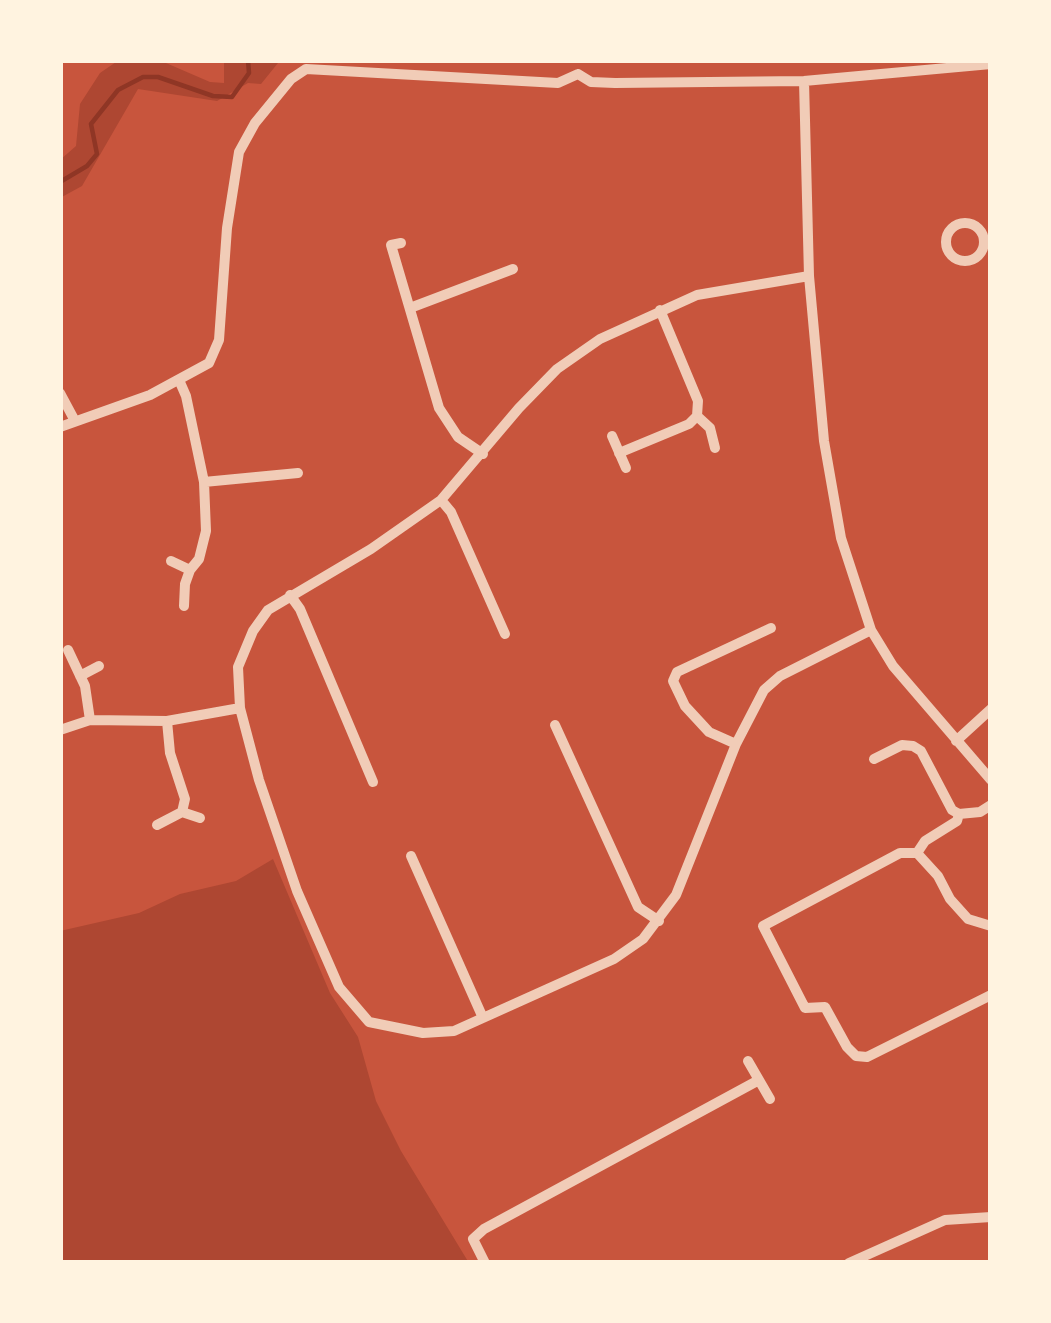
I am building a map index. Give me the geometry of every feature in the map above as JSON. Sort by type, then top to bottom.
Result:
[{"type":"street","points":[[569,60],[591,82],[615,83],[804,81],[991,64]]},
{"type":"street","points":[[60,427],[150,395],[209,363],[215,352],[239,152],[255,123],[291,79],[306,69],[558,83],[578,74]]},
{"type":"street","points":[[804,81],[809,276],[830,490],[855,590],[893,666],[991,780]]},
{"type":"street","points":[[400,243],[391,245],[439,408],[458,437],[483,454]]},
{"type":"street","points":[[410,308],[513,269]]},
{"type":"street","points":[[809,276],[697,295],[600,339],[557,370],[518,408],[441,500],[371,549],[268,610],[238,667],[240,708],[297,891],[339,987],[369,1022],[422,1033],[454,1031],[614,959],[643,939],[676,895],[736,744],[764,690],[780,676],[871,630]]},
{"type":"street","points":[[619,453],[689,424],[697,416],[698,400],[659,310]]},
{"type":"street","points":[[178,380],[204,482],[205,545],[190,570],[184,606]]},
{"type":"street","points":[[60,393],[75,421]]},
{"type":"street","points":[[697,416],[714,435],[715,448]]},
{"type":"street","points":[[612,436],[626,468]]},
{"type":"street","points":[[204,482],[298,473]]},
{"type":"street","points":[[441,500],[452,512],[506,634]]},
{"type":"street","points":[[171,561],[190,570]]},
{"type":"street","points":[[290,595],[373,782]]},
{"type":"street","points":[[736,744],[709,732],[685,706],[673,681],[677,672],[771,628]]},
{"type":"street","points":[[68,650],[80,676],[90,720]]},
{"type":"street","points":[[80,676],[99,667]]},
{"type":"street","points":[[60,730],[90,720],[167,722],[240,708]]},
{"type":"street","points":[[956,741],[991,710]]},
{"type":"street","points":[[167,722],[170,754],[185,799],[182,812]]},
{"type":"street","points":[[555,725],[638,907],[659,921]]},
{"type":"street","points":[[874,759],[902,745],[914,746],[952,810],[980,812],[991,805]]},
{"type":"street","points":[[157,825],[182,812],[200,818]]},
{"type":"street","points":[[917,853],[925,841],[945,832],[959,814]]},
{"type":"street","points":[[991,926],[968,919],[927,860],[917,853],[900,853],[763,926],[806,1007],[825,1006],[856,1056],[867,1057],[991,995]]},
{"type":"street","points":[[411,856],[483,1018]]},
{"type":"street","points":[[748,1060],[770,1099]]},
{"type":"street","points":[[485,1263],[473,1239],[484,1228],[759,1079]]},
{"type":"street","points":[[849,1263],[945,1220],[991,1217]]},
{"type":"shaded area","points":[[119,60],[159,60],[210,82],[224,83],[224,60],[278,63],[261,84],[248,83],[217,101],[138,89],[82,186],[60,198],[60,160],[76,146],[80,104],[100,73]]},
{"type":"shaded area","points":[[273,859],[330,993],[358,1037],[376,1101],[469,1263],[60,1263],[60,931],[139,913],[180,894],[236,881]]},
{"type":"waterway","points":[[60,182],[97,154],[91,124],[118,90],[143,77],[158,77],[213,96],[232,97],[249,73],[248,60]]}]
